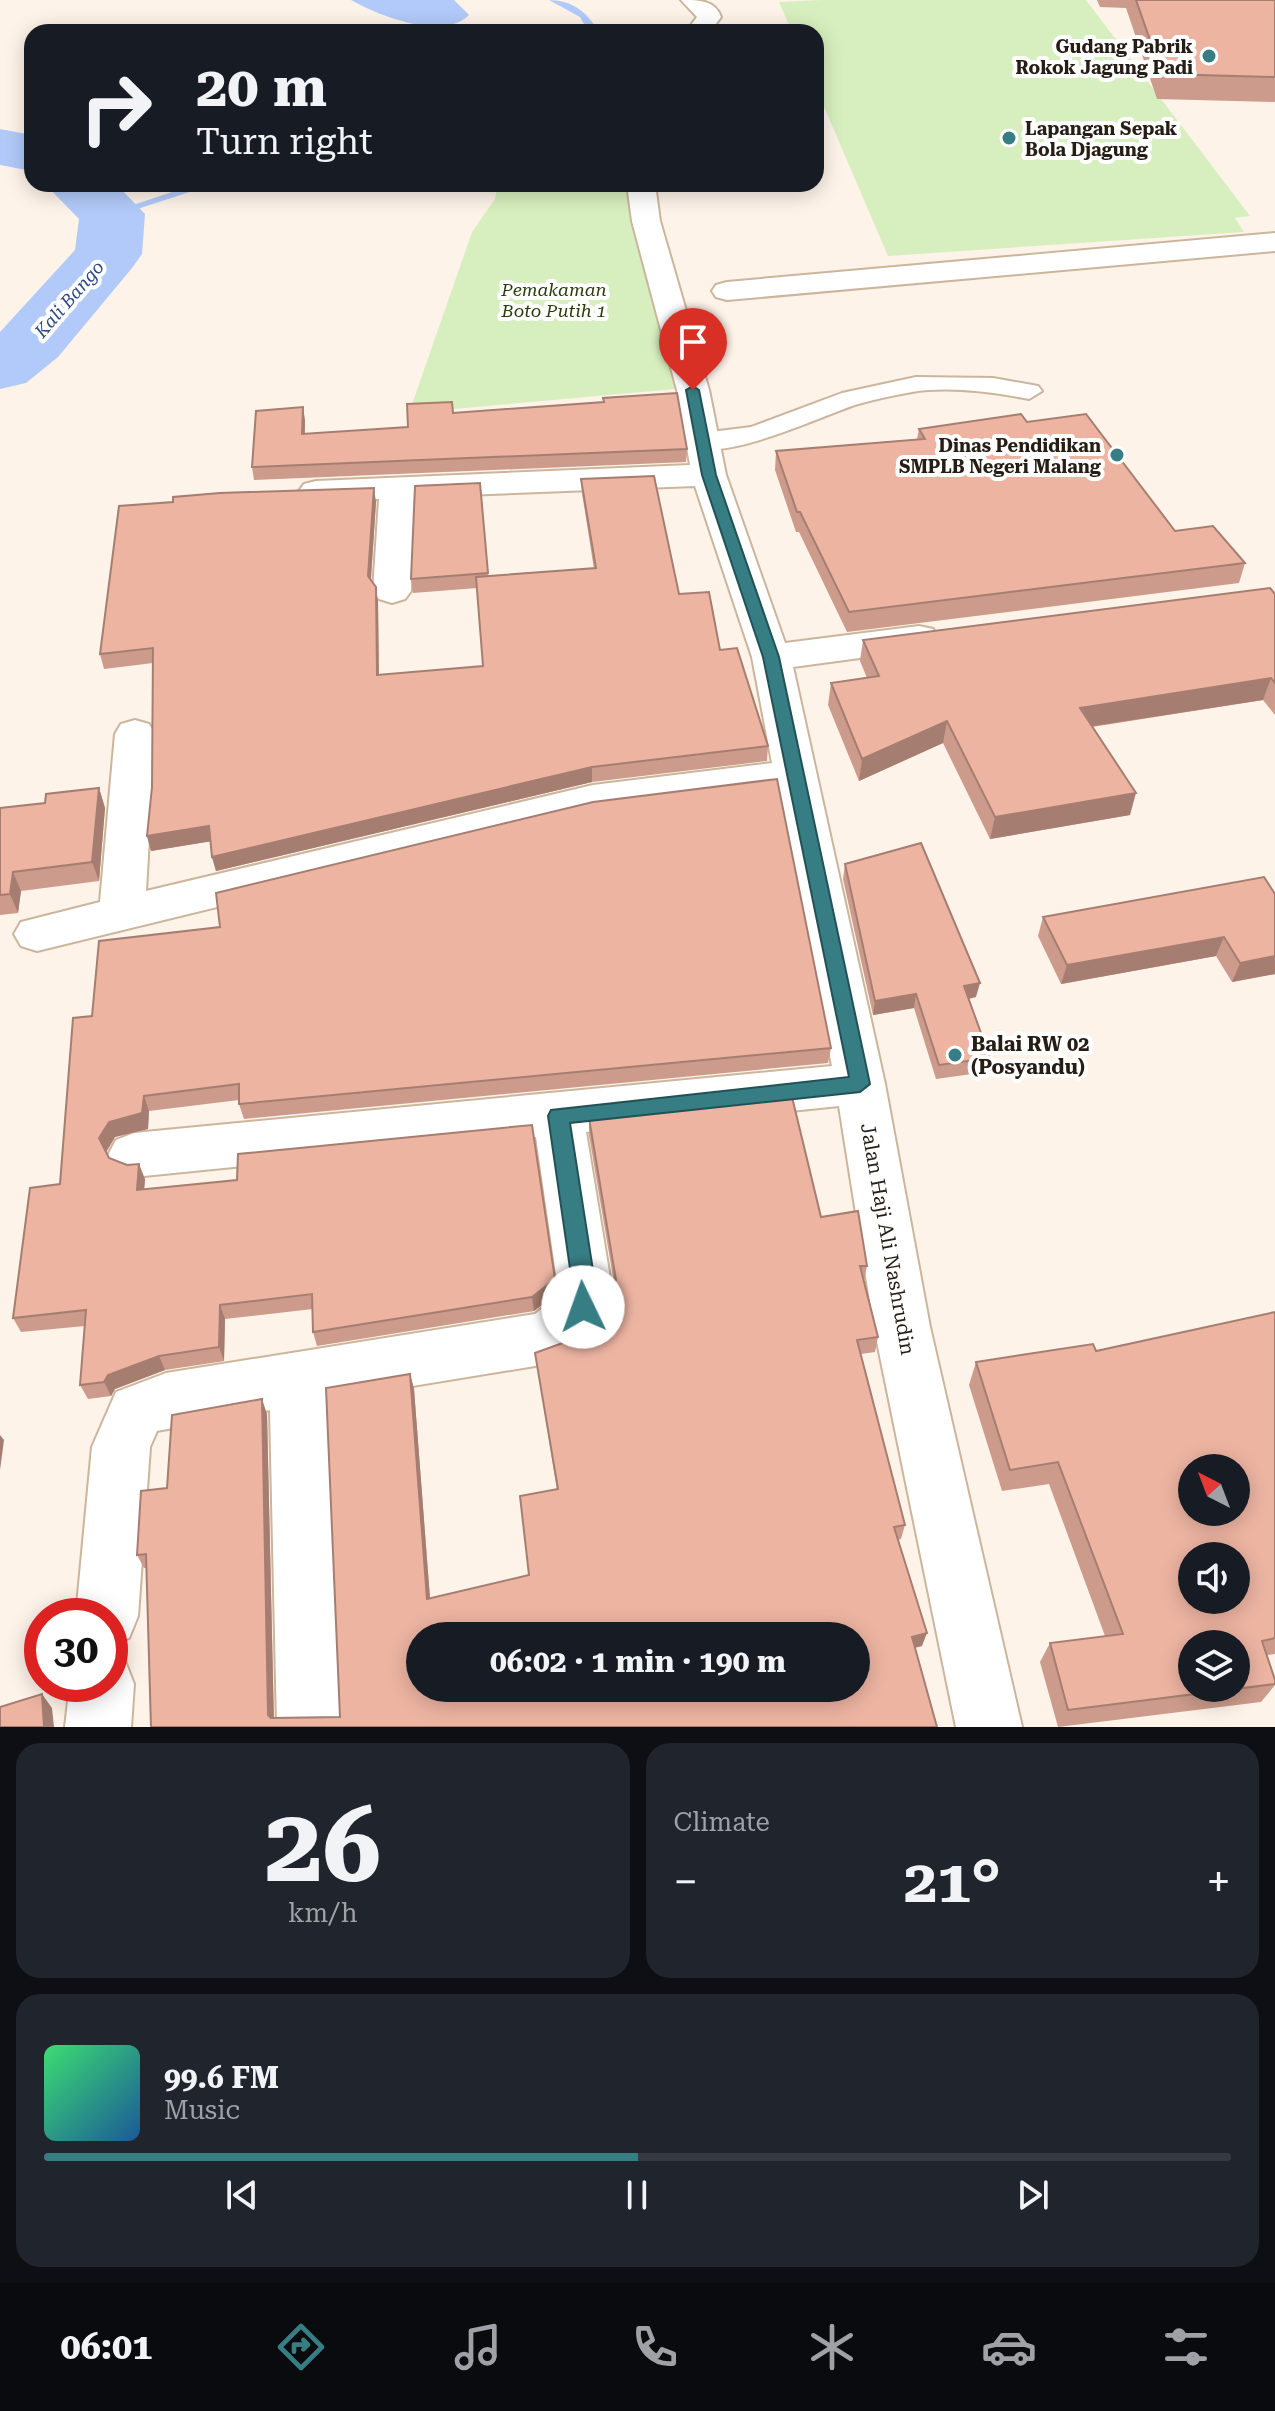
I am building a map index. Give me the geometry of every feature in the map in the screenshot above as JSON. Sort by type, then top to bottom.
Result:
[{"type":"street","points":[[692,0],[707,9],[709,17],[704,24]]},
{"type":"street","name":"Jalan Haji Ali Nashrudin","points":[[642,192],[646,221],[706,458],[771,657],[860,1084],[902,1327],[989,1727]]},
{"type":"street","points":[[727,291],[1275,242]]},
{"type":"street","points":[[287,492],[397,488],[706,458]]},
{"type":"street","points":[[392,591],[397,488]]},
{"type":"street","points":[[771,657],[960,633]]},
{"type":"street","points":[[122,913],[135,734]]},
{"type":"street","points":[[37,934],[593,800],[795,775]]},
{"type":"street","points":[[134,1155],[558,1116],[860,1084]]},
{"type":"street","points":[[108,1598],[121,1447],[136,1411],[166,1400],[535,1340],[554,1335],[573,1319],[583,1307],[586,1296],[558,1116]]},
{"type":"street","points":[[298,1378],[310,1727]]},
{"type":"street","points":[[98,1727],[100,1702]]},
{"type":"lane","points":[[706,458],[756,434],[851,398],[916,384],[993,385],[1029,391]]},
{"type":"green space","name":"Lapangan Sepak Bola Djagung","points":[[1086,0],[1250,216],[1235,218],[1244,232],[888,256],[824,107],[824,24],[789,24],[779,2]]},
{"type":"green space","name":"Pemakaman Boto Putih 1","points":[[496,192],[633,192],[676,389],[409,413],[472,232],[495,199]]},
{"type":"water","points":[[351,0],[454,0],[469,15],[451,24],[417,24],[378,13]]},
{"type":"building","name":"Gudang Pabrik Rokok Jagung Padi","points":[[1136,0],[1275,0],[1275,77],[1162,74]]},
{"type":"building","points":[[677,393],[687,449],[252,467],[256,411],[303,407],[302,434],[408,427],[407,404],[452,402],[453,413],[604,402],[603,398]]},
{"type":"building","points":[[1021,414],[1027,422],[1086,414],[1175,531],[1213,526],[1245,563],[849,612],[800,512],[797,512],[776,451],[925,439],[919,429]]},
{"type":"building","points":[[654,476],[679,594],[709,592],[720,650],[737,648],[768,746],[592,767],[212,857],[209,826],[147,836],[152,787],[153,648],[100,654],[119,506],[173,502],[173,497],[220,493],[374,488],[368,576],[376,587],[377,675],[483,666],[476,577],[596,568],[581,479]]},
{"type":"building","points":[[480,483],[488,573],[411,579],[415,486]]},
{"type":"building","points":[[1270,588],[1275,594],[1275,683],[1271,678],[1080,708],[1136,793],[995,817],[947,721],[862,759],[831,683],[879,676],[863,640]]},
{"type":"building","points":[[777,779],[831,1048],[239,1104],[239,1084],[144,1096],[142,1113],[109,1122],[99,1138],[109,1158],[127,1165],[139,1164],[137,1190],[237,1180],[238,1154],[532,1125],[555,1279],[532,1297],[313,1332],[312,1294],[220,1305],[219,1347],[159,1356],[108,1375],[104,1382],[80,1385],[86,1310],[13,1318],[30,1188],[60,1184],[73,1018],[92,1016],[99,941],[220,927],[216,893],[593,802]]},
{"type":"building","points":[[99,788],[92,862],[13,872],[10,894],[0,895],[0,808],[45,803],[46,794]]},
{"type":"building","points":[[921,843],[980,983],[964,986],[990,1058],[939,1065],[916,994],[875,1001],[845,864]]},
{"type":"building","points":[[1264,877],[1275,894],[1275,956],[1240,963],[1224,937],[1067,965],[1043,917]]},
{"type":"building","points":[[792,1097],[821,1217],[858,1211],[867,1266],[860,1266],[878,1337],[857,1340],[905,1525],[894,1527],[927,1633],[912,1637],[937,1727],[151,1727],[146,1554],[137,1555],[141,1491],[167,1488],[172,1415],[262,1399],[268,1715],[271,1718],[340,1717],[326,1388],[410,1374],[427,1599],[529,1575],[520,1496],[558,1489],[535,1353],[571,1340],[594,1324],[616,1280],[589,1118]]},
{"type":"building","points":[[1275,1312],[1275,1638],[1262,1641],[1275,1684],[1250,1687],[1250,1630],[1178,1630],[1178,1696],[1068,1710],[1050,1643],[1123,1634],[1058,1462],[1010,1470],[976,1362],[1093,1344],[1096,1351]]},
{"type":"building","points":[[24,1700],[24,1702],[42,1702],[44,1727],[0,1727],[0,1707]]},
{"type":"waterway","points":[[554,0],[584,15],[589,24]]},
{"type":"waterway","name":"Kali Bango","points":[[0,147],[24,152]]},
{"type":"waterway","name":"Kali Bango","points":[[0,367],[32,342],[108,254],[112,214],[86,192]]},
{"type":"waterway","points":[[112,214],[182,192]]},
{"type":"place","name":"Gudang Pabrik Rokok Jagung Padi","points":[[1209,56]]},
{"type":"place","name":"Lapangan Sepak Bola Djagung","points":[[1009,138]]},
{"type":"place","name":"Dinas Pendidikan SMPLB Negeri Malang","points":[[1117,455]]},
{"type":"place","name":"Balai RW 02 (Posyandu)","points":[[955,1055]]},
{"type":"route","points":[[583,1307],[586,1296],[558,1116],[860,1084],[771,657],[709,475],[693,390]]}]
